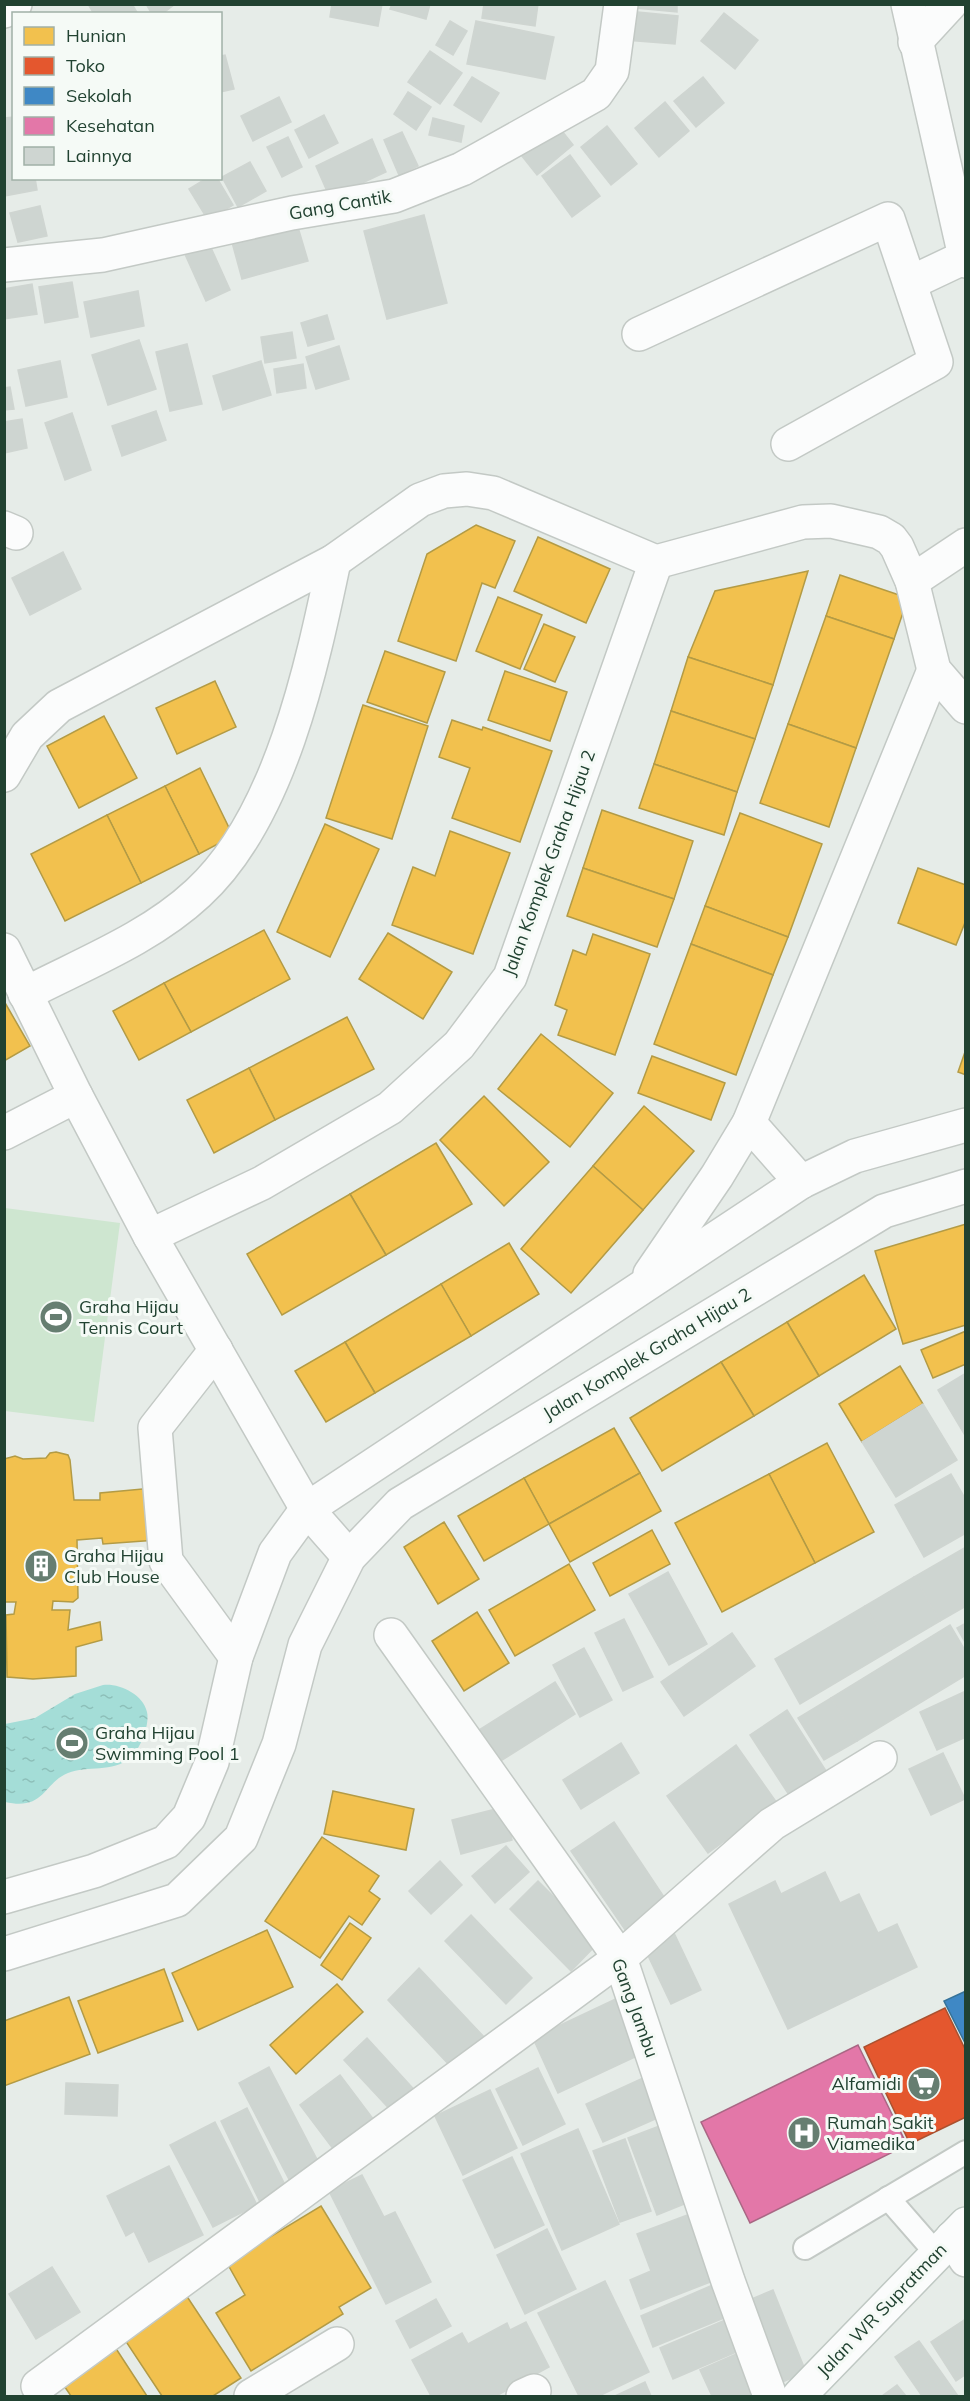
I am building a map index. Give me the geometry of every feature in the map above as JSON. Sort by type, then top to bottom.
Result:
[{"type":"street","points":[[4,11],[15,4]]},
{"type":"street","name":"Gang Cantik","points":[[4,265],[103,255],[292,213],[394,196],[462,169],[596,94],[612,71],[621,4]]},
{"type":"street","points":[[908,4],[943,151],[965,259],[910,283]]},
{"type":"street","points":[[919,55],[950,4]]},
{"type":"street","points":[[639,333],[888,219],[936,362],[788,444]]},
{"type":"street","points":[[4,775],[27,736],[59,706],[334,561],[420,500],[444,491],[466,489],[493,493],[656,562],[803,522],[831,521],[879,532],[891,539],[912,581],[934,670],[966,707]]},
{"type":"street","points":[[912,581],[966,545]]},
{"type":"street","points":[[25,994],[154,926],[197,894],[218,873],[244,834],[282,759],[315,652],[334,561]]},
{"type":"street","name":"Jalan Komplek Graha Hijau 2","points":[[150,1236],[262,1183],[390,1108],[459,1045],[510,977],[656,562]]},
{"type":"street","points":[[642,1286],[717,1176],[749,1123],[934,670]]},
{"type":"street","points":[[4,950],[76,1096],[150,1236],[307,1509],[349,1557]]},
{"type":"street","points":[[4,1133],[76,1096]]},
{"type":"street","points":[[749,1123],[801,1182]]},
{"type":"street","points":[[4,1897],[94,1871],[166,1842],[189,1817],[212,1762],[236,1657],[275,1553],[307,1509],[801,1182],[855,1156],[966,1125]]},
{"type":"street","name":"Jalan Komplek Graha Hijau 2","points":[[4,1954],[177,1900],[241,1838],[279,1744],[305,1645],[349,1557],[400,1504],[884,1211],[966,1186]]},
{"type":"street","points":[[216,1350],[155,1428],[166,1562],[236,1657]]},
{"type":"street","name":"Gang Jambu","points":[[391,1635],[620,1958],[728,2281],[770,2397]]},
{"type":"street","points":[[38,2386],[620,1958],[772,1824],[880,1758]]},
{"type":"street","name":"Jalan WR Supratman","points":[[799,2397],[955,2244]]},
{"type":"street","points":[[251,2397],[337,2344]]},
{"type":"lane","points":[[805,2248],[966,2152]]},
{"type":"lane","points":[[888,2198],[955,2244]]},
{"type":"green space","name":"Graha Hijau Tennis Court","points":[[5,1208],[120,1223],[94,1422],[5,1411]]},
{"type":"water","name":"Graha Hijau Swimming Pool 1","points":[[103,1685],[116,1686],[130,1691],[145,1706],[148,1717],[146,1730],[134,1754],[116,1766],[68,1773],[60,1777],[42,1795],[28,1803],[5,1802],[5,1724],[35,1718],[75,1694]]},
{"type":"building: Hunian","points":[[476,525],[515,541],[495,588],[482,583],[456,661],[398,641],[427,554]]},
{"type":"building: Hunian","points":[[538,537],[610,569],[586,623],[514,591]]},
{"type":"building: Hunian","points":[[808,571],[773,685],[688,657],[715,591]]},
{"type":"building: Hunian","points":[[840,575],[908,598],[894,639],[826,616]]},
{"type":"building: Hunian","points":[[498,597],[542,615],[520,669],[476,651]]},
{"type":"building: Hunian","points":[[826,616],[894,639],[856,748],[788,724]]},
{"type":"building: Hunian","points":[[544,624],[575,637],[555,682],[524,669]]},
{"type":"building: Hunian","points":[[385,651],[445,672],[427,723],[367,702]]},
{"type":"building: Hunian","points":[[688,657],[773,685],[755,739],[671,711]]},
{"type":"building: Hunian","points":[[505,671],[567,692],[550,741],[488,720]]},
{"type":"building: Hunian","points":[[215,681],[236,727],[177,754],[156,708]]},
{"type":"building: Hunian","points":[[363,705],[428,726],[392,839],[326,818]]},
{"type":"building: Hunian","points":[[671,711],[755,739],[737,792],[654,764]]},
{"type":"building: Hunian","points":[[104,716],[137,778],[79,808],[47,746]]},
{"type":"building: Hunian","points":[[452,720],[482,730],[483,727],[552,751],[520,842],[452,818],[470,768],[439,757]]},
{"type":"building: Hunian","points":[[788,724],[856,748],[829,827],[760,803]]},
{"type":"building: Hunian","points":[[654,764],[737,792],[724,835],[639,808]]},
{"type":"building: Hunian","points":[[200,768],[233,836],[199,854],[165,786]]},
{"type":"building: Hunian","points":[[165,786],[199,854],[141,883],[107,815]]},
{"type":"building: Hunian","points":[[602,810],[693,841],[674,899],[583,868]]},
{"type":"building: Hunian","points":[[740,813],[822,844],[788,937],[705,906]]},
{"type":"building: Hunian","points":[[107,815],[141,883],[65,921],[31,854]]},
{"type":"building: Hunian","points":[[325,824],[379,849],[330,957],[277,932]]},
{"type":"building: Hunian","points":[[450,831],[510,853],[473,954],[392,925],[413,867],[435,876]]},
{"type":"building: Hunian","points":[[583,868],[674,899],[657,947],[567,916]]},
{"type":"building: Hunian","points":[[918,868],[966,885],[966,920],[956,945],[898,923]]},
{"type":"building: Hunian","points":[[705,906],[788,937],[773,975],[691,944]]},
{"type":"building: Hunian","points":[[264,930],[290,979],[191,1032],[164,983]]},
{"type":"building: Hunian","points":[[388,933],[452,972],[423,1019],[359,979]]},
{"type":"building: Hunian","points":[[593,934],[650,954],[615,1055],[558,1035],[567,1010],[555,1005],[573,950],[586,955]]},
{"type":"building: Hunian","points":[[691,944],[773,975],[736,1075],[654,1044]]},
{"type":"building: Hunian","points":[[164,983],[191,1032],[139,1060],[113,1011]]},
{"type":"building: Hunian","points":[[4,1001],[30,1046],[4,1061]]},
{"type":"building: Hunian","points":[[347,1017],[374,1069],[275,1120],[249,1068]]},
{"type":"building: Hunian","points":[[541,1034],[613,1093],[570,1147],[498,1089]]},
{"type":"building: Hunian","points":[[966,1049],[966,1075],[958,1072]]},
{"type":"building: Hunian","points":[[652,1056],[725,1083],[711,1120],[638,1093]]},
{"type":"building: Hunian","points":[[249,1068],[275,1120],[214,1153],[187,1100]]},
{"type":"building: Hunian","points":[[484,1096],[549,1162],[504,1206],[440,1140]]},
{"type":"building: Hunian","points":[[644,1106],[694,1151],[643,1210],[593,1166]]},
{"type":"building: Hunian","points":[[436,1143],[472,1204],[386,1255],[350,1194]]},
{"type":"building: Hunian","points":[[593,1166],[643,1210],[571,1293],[521,1249]]},
{"type":"building: Hunian","points":[[350,1194],[386,1255],[282,1315],[247,1254]]},
{"type":"building: Hunian","points":[[966,1224],[966,1325],[903,1344],[875,1251]]},
{"type":"building: Hunian","points":[[509,1243],[539,1294],[471,1336],[441,1284]]},
{"type":"building: Hunian","points":[[864,1275],[896,1329],[819,1376],[787,1322]]},
{"type":"building: Hunian","points":[[441,1284],[471,1336],[375,1393],[345,1342]]},
{"type":"building: Hunian","points":[[787,1322],[819,1376],[754,1416],[721,1362]]},
{"type":"building: Hunian","points":[[966,1331],[966,1364],[933,1378],[921,1350]]},
{"type":"building: Hunian","points":[[345,1342],[375,1393],[326,1422],[295,1371]]},
{"type":"building: Hunian","points":[[721,1362],[754,1416],[662,1471],[630,1418]]},
{"type":"building: Hunian","points":[[900,1366],[923,1404],[862,1442],[839,1404]]},
{"type":"building: Hunian","points":[[614,1428],[640,1473],[549,1524],[524,1478]]},
{"type":"building: Hunian","points":[[827,1443],[874,1532],[815,1563],[769,1474]]},
{"type":"building: Hunian","name":"Graha Hijau Club House","points":[[50,1453],[68,1455],[70,1460],[74,1500],[100,1500],[100,1493],[153,1488],[157,1540],[103,1544],[102,1538],[77,1540],[78,1598],[73,1602],[53,1601],[52,1610],[70,1610],[68,1630],[100,1622],[102,1640],[76,1647],[76,1676],[33,1679],[7,1677],[6,1615],[14,1614],[16,1602],[4,1602],[4,1459],[15,1456],[23,1459],[46,1458]]},
{"type":"building: Hunian","points":[[640,1473],[661,1511],[570,1562],[549,1524]]},
{"type":"building: Hunian","points":[[769,1474],[815,1563],[722,1612],[675,1523]]},
{"type":"building: Hunian","points":[[524,1478],[549,1524],[484,1561],[458,1516]]},
{"type":"building: Hunian","points":[[444,1522],[479,1579],[438,1604],[404,1547]]},
{"type":"building: Hunian","points":[[652,1530],[670,1564],[610,1596],[593,1563]]},
{"type":"building: Hunian","points":[[569,1564],[595,1610],[515,1656],[489,1610]]},
{"type":"building: Hunian","points":[[477,1612],[509,1663],[464,1691],[432,1641]]},
{"type":"building: Hunian","points":[[333,1791],[414,1809],[406,1850],[324,1834]]},
{"type":"building: Hunian","points":[[322,1837],[379,1876],[369,1891],[380,1899],[362,1925],[349,1916],[320,1958],[265,1921]]},
{"type":"building: Hunian","points":[[350,1923],[371,1938],[342,1980],[321,1965]]},
{"type":"building: Hunian","points":[[267,1930],[293,1987],[198,2030],[172,1973]]},
{"type":"building: Hunian","points":[[164,1969],[183,2021],[98,2053],[78,2001]]},
{"type":"building: Hunian","points":[[337,1984],[363,2012],[296,2074],[270,2045]]},
{"type":"building: Hunian","points":[[69,1997],[90,2054],[4,2086],[4,2021]]},
{"type":"building: Hunian","points":[[321,2206],[371,2288],[339,2307],[343,2314],[251,2371],[216,2313],[245,2295],[227,2263]]},
{"type":"building: Hunian","points":[[186,2295],[241,2378],[213,2396],[162,2396],[123,2337]]},
{"type":"building: Hunian","points":[[113,2344],[147,2396],[71,2396],[60,2380]]},
{"type":"building: Toko","name":"Alfamidi","points":[[945,2008],[966,2051],[966,2117],[910,2144],[864,2047]]},
{"type":"building: Sekolah","points":[[966,1991],[966,2045],[944,2001]]},
{"type":"building: Kesehatan","name":"Rumah Sakit Viamedika","points":[[858,2045],[907,2145],[750,2223],[701,2122]]},
{"type":"building: Lainnya","points":[[88,4],[132,4],[137,12],[93,12]]},
{"type":"building: Lainnya","points":[[146,4],[175,4],[165,12],[151,12]]},
{"type":"building: Lainnya","points":[[332,4],[382,4],[378,26],[330,17]]},
{"type":"building: Lainnya","points":[[392,4],[430,4],[426,19],[390,9]]},
{"type":"building: Lainnya","points":[[484,4],[538,4],[535,26],[482,18]]},
{"type":"building: Lainnya","points":[[625,4],[677,4],[677,12],[625,7]]},
{"type":"building: Lainnya","points":[[627,11],[678,16],[675,44],[625,40]]},
{"type":"building: Lainnya","points":[[724,13],[758,40],[735,69],[701,41]]},
{"type":"building: Lainnya","points":[[450,21],[467,31],[453,55],[436,45]]},
{"type":"building: Lainnya","points":[[476,21],[554,37],[545,79],[467,64]]},
{"type":"building: Lainnya","points":[[430,51],[462,73],[440,104],[408,82]]},
{"type":"building: Lainnya","points":[[225,55],[234,89],[222,92],[222,56]]},
{"type":"building: Lainnya","points":[[472,77],[499,93],[481,122],[454,105]]},
{"type":"building: Lainnya","points":[[703,77],[724,103],[696,127],[674,101]]},
{"type":"building: Lainnya","points":[[408,92],[431,107],[416,130],[394,114]]},
{"type":"building: Lainnya","points":[[279,97],[291,122],[253,141],[241,116]]},
{"type":"building: Lainnya","points":[[665,102],[689,131],[659,157],[635,128]]},
{"type":"building: Lainnya","points":[[324,115],[338,143],[309,158],[295,130]]},
{"type":"building: Lainnya","points":[[12,117],[12,180],[35,180],[37,190],[4,196],[4,118]]},
{"type":"building: Lainnya","points":[[433,118],[464,126],[461,142],[429,135]]},
{"type":"building: Lainnya","points":[[558,126],[573,145],[537,175],[522,156]]},
{"type":"building: Lainnya","points":[[607,126],[637,164],[611,185],[581,147]]},
{"type":"building: Lainnya","points":[[402,132],[418,166],[399,175],[384,140]]},
{"type":"building: Lainnya","points":[[288,137],[302,167],[282,177],[267,147]]},
{"type":"building: Lainnya","points":[[372,139],[386,172],[330,198],[316,166]]},
{"type":"building: Lainnya","points":[[570,155],[600,196],[572,217],[542,176]]},
{"type":"building: Lainnya","points":[[250,162],[266,191],[238,207],[222,177]]},
{"type":"building: Lainnya","points":[[204,180],[218,180],[233,205],[208,220],[189,189]]},
{"type":"building: Lainnya","points":[[40,206],[47,236],[18,242],[10,213]]},
{"type":"building: Lainnya","points":[[424,215],[447,303],[387,319],[364,231]]},
{"type":"building: Lainnya","points":[[295,217],[308,261],[242,279],[230,235]]},
{"type":"building: Lainnya","points":[[208,241],[230,290],[206,301],[184,252]]},
{"type":"building: Lainnya","points":[[72,282],[78,317],[45,323],[39,287]]},
{"type":"building: Lainnya","points":[[32,284],[37,314],[4,319],[4,289]]},
{"type":"building: Lainnya","points":[[138,291],[144,326],[91,337],[84,302]]},
{"type":"building: Lainnya","points":[[327,315],[334,339],[308,346],[301,323]]},
{"type":"building: Lainnya","points":[[292,332],[296,358],[265,363],[261,337]]},
{"type":"building: Lainnya","points":[[139,340],[156,389],[108,405],[92,355]]},
{"type":"building: Lainnya","points":[[187,344],[202,404],[170,411],[156,352]]},
{"type":"building: Lainnya","points":[[339,346],[349,379],[316,389],[306,357]]},
{"type":"building: Lainnya","points":[[60,361],[67,397],[26,406],[18,370]]},
{"type":"building: Lainnya","points":[[261,361],[271,395],[223,410],[213,376]]},
{"type":"building: Lainnya","points":[[303,364],[306,388],[277,393],[274,369]]},
{"type":"building: Lainnya","points":[[10,387],[14,409],[4,410],[4,388]]},
{"type":"building: Lainnya","points":[[156,411],[166,440],[122,456],[112,426]]},
{"type":"building: Lainnya","points":[[72,413],[91,470],[65,480],[45,423]]},
{"type":"building: Lainnya","points":[[22,419],[27,448],[4,453],[4,422]]},
{"type":"building: Lainnya","points":[[63,552],[81,589],[30,615],[12,578]]},
{"type":"building: Lainnya","points":[[966,1373],[966,1437],[938,1390]]},
{"type":"building: Lainnya","points":[[923,1404],[957,1460],[896,1497],[862,1442]]},
{"type":"building: Lainnya","points":[[951,1474],[966,1500],[966,1533],[924,1557],[895,1505]]},
{"type":"building: Lainnya","points":[[966,1547],[966,1606],[940,1621],[914,1577]]},
{"type":"building: Lainnya","points":[[668,1572],[707,1644],[669,1665],[629,1594]]},
{"type":"building: Lainnya","points":[[914,1577],[940,1621],[891,1650],[865,1606]]},
{"type":"building: Lainnya","points":[[865,1606],[891,1650],[800,1704],[775,1659]]},
{"type":"building: Lainnya","points":[[624,1619],[653,1677],[623,1691],[595,1633]]},
{"type":"building: Lainnya","points":[[966,1623],[966,1644],[957,1628]]},
{"type":"building: Lainnya","points":[[950,1625],[966,1652],[966,1675],[857,1741],[831,1698]]},
{"type":"building: Lainnya","points":[[732,1633],[755,1666],[684,1716],[661,1682]]},
{"type":"building: Lainnya","points":[[584,1648],[612,1700],[580,1717],[553,1665]]},
{"type":"building: Lainnya","points":[[555,1682],[575,1714],[499,1762],[479,1730]]},
{"type":"building: Lainnya","points":[[966,1691],[966,1737],[937,1750],[920,1712]]},
{"type":"building: Lainnya","points":[[831,1698],[857,1741],[824,1760],[798,1718]]},
{"type":"building: Lainnya","points":[[787,1710],[828,1774],[791,1798],[750,1735]]},
{"type":"building: Lainnya","points":[[621,1743],[639,1773],[581,1809],[563,1780]]},
{"type":"building: Lainnya","points":[[736,1745],[777,1803],[708,1853],[667,1796]]},
{"type":"building: Lainnya","points":[[943,1753],[965,1799],[931,1815],[909,1769]]},
{"type":"building: Lainnya","points":[[504,1807],[512,1840],[461,1854],[452,1820]]},
{"type":"building: Lainnya","points":[[614,1822],[670,1906],[628,1934],[571,1851]]},
{"type":"building: Lainnya","points":[[506,1846],[529,1872],[495,1903],[472,1876]]},
{"type":"building: Lainnya","points":[[440,1861],[462,1885],[431,1914],[409,1891]]},
{"type":"building: Lainnya","points":[[825,1872],[840,1903],[859,1894],[878,1933],[897,1924],[917,1967],[788,2029],[729,1904],[775,1881],[781,1894]]},
{"type":"building: Lainnya","points":[[538,1881],[599,1942],[571,1971],[510,1909]]},
{"type":"building: Lainnya","points":[[471,1915],[532,1978],[506,2004],[445,1941]]},
{"type":"building: Lainnya","points":[[674,1933],[701,1990],[671,2004],[644,1947]]},
{"type":"building: Lainnya","points":[[419,1968],[485,2038],[453,2069],[388,2000]]},
{"type":"building: Lainnya","points":[[622,1996],[648,2051],[558,2093],[533,2038]]},
{"type":"building: Lainnya","points":[[367,2038],[419,2095],[396,2116],[344,2060]]},
{"type":"building: Lainnya","points":[[269,2067],[323,2171],[293,2187],[239,2083]]},
{"type":"building: Lainnya","points":[[538,2068],[565,2124],[523,2145],[496,2089]]},
{"type":"building: Lainnya","points":[[654,2073],[671,2112],[603,2142],[586,2104]]},
{"type":"building: Lainnya","points":[[340,2075],[377,2124],[337,2154],[300,2105]]},
{"type":"building: Lainnya","points":[[66,2083],[118,2085],[117,2116],[65,2114]]},
{"type":"building: Lainnya","points":[[490,2090],[517,2148],[463,2175],[435,2116]]},
{"type":"building: Lainnya","points":[[247,2108],[287,2189],[260,2202],[221,2121]]},
{"type":"building: Lainnya","points":[[215,2122],[257,2205],[213,2227],[170,2145]]},
{"type":"building: Lainnya","points":[[670,2122],[699,2198],[657,2215],[628,2138]]},
{"type":"building: Lainnya","points":[[578,2129],[619,2224],[562,2250],[521,2154]]},
{"type":"building: Lainnya","points":[[625,2139],[651,2211],[620,2222],[593,2151]]},
{"type":"building: Lainnya","points":[[512,2157],[544,2225],[495,2248],[463,2180]]},
{"type":"building: Lainnya","points":[[169,2166],[203,2235],[149,2262],[134,2231],[126,2236],[107,2196]]},
{"type":"building: Lainnya","points":[[362,2175],[384,2217],[395,2212],[431,2282],[386,2304],[329,2191]]},
{"type":"building: Lainnya","points":[[698,2211],[723,2277],[641,2309],[630,2280],[651,2271],[637,2234]]},
{"type":"building: Lainnya","points":[[547,2229],[576,2289],[525,2314],[497,2255]]},
{"type":"building: Lainnya","points":[[52,2267],[80,2312],[36,2339],[9,2294]]},
{"type":"building: Lainnya","points":[[605,2281],[649,2372],[599,2396],[579,2396],[538,2313]]},
{"type":"building: Lainnya","points":[[722,2281],[736,2313],[653,2347],[641,2316]]},
{"type":"building: Lainnya","points":[[773,2290],[806,2372],[780,2383],[747,2301]]},
{"type":"building: Lainnya","points":[[436,2299],[451,2326],[410,2348],[396,2321]]},
{"type":"building: Lainnya","points":[[737,2315],[750,2346],[673,2379],[660,2348]]},
{"type":"building: Lainnya","points":[[964,2320],[966,2374],[956,2381],[931,2342]]},
{"type":"building: Lainnya","points":[[526,2322],[549,2367],[496,2396],[431,2396],[412,2360],[462,2333],[468,2344],[507,2323],[510,2330]]},
{"type":"building: Lainnya","points":[[919,2341],[958,2396],[922,2396],[895,2357]]},
{"type":"building: Lainnya","points":[[743,2351],[758,2396],[712,2396],[700,2370]]},
{"type":"building: Lainnya","points":[[645,2382],[651,2396],[615,2396]]},
{"type":"building: Lainnya","points":[[897,2385],[906,2396],[882,2396]]},
{"type":"place","name":"Graha Hijau Tennis Court","points":[[56,1317]]},
{"type":"place","name":"Graha Hijau Club House","points":[[41,1566]]},
{"type":"place","name":"Graha Hijau Swimming Pool 1","points":[[72,1743]]},
{"type":"place","name":"Alfamidi","points":[[924,2084]]},
{"type":"place","name":"Rumah Sakit Viamedika","points":[[804,2133]]}]
